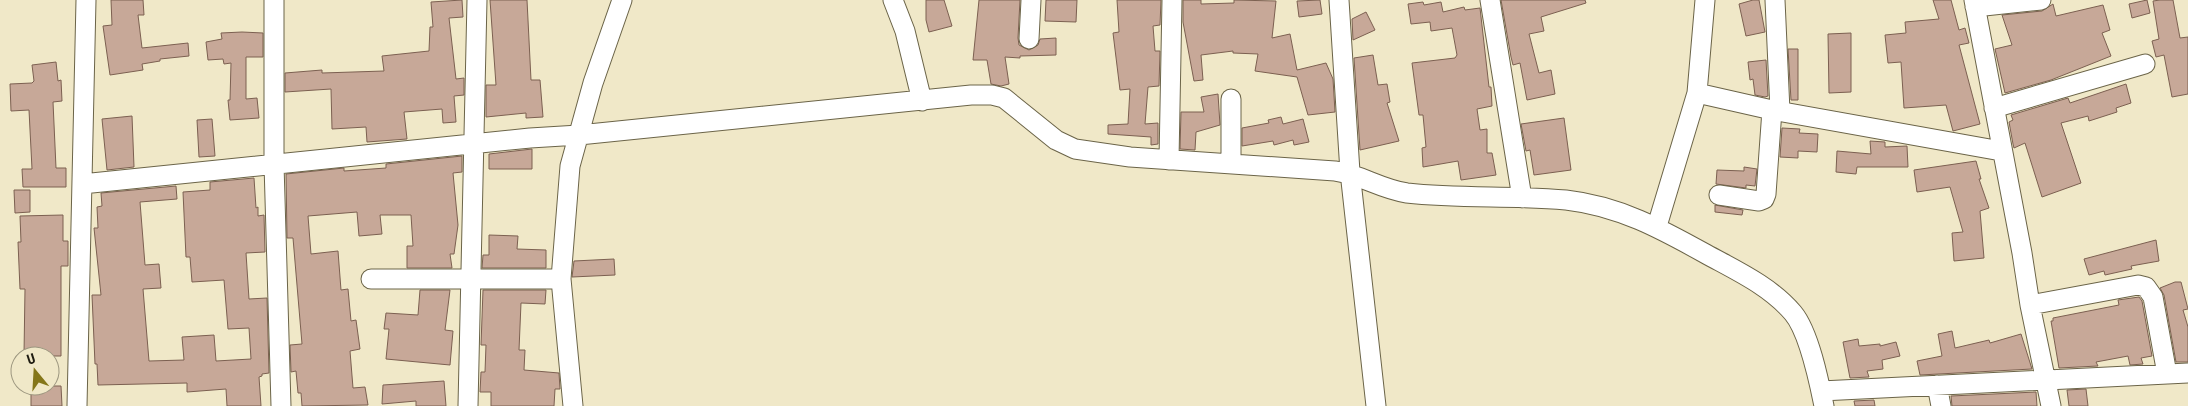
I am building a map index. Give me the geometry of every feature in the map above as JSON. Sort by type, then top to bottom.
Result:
[{"type":"street","points":[[77,406],[86,0]]},
{"type":"street","points":[[274,0],[274,164],[281,406]]},
{"type":"street","points":[[468,406],[477,0]]},
{"type":"street","points":[[573,406],[561,279],[569,174],[604,48],[622,0]]},
{"type":"street","points":[[893,0],[905,31],[922,101]]},
{"type":"street","points":[[1029,39],[1031,0]]},
{"type":"street","points":[[1169,160],[1172,0]]},
{"type":"street","points":[[1339,0],[1350,172],[1376,406]]},
{"type":"street","points":[[1490,0],[1522,198]]},
{"type":"street","points":[[1657,226],[1697,93],[1705,0]]},
{"type":"street","points":[[1719,196],[1759,201],[1764,199],[1766,194],[1776,111],[1775,0]]},
{"type":"street","points":[[2041,0],[1975,4],[2001,152],[2051,406]]},
{"type":"street","points":[[1994,108],[2145,64]]},
{"type":"street","points":[[1697,93],[1776,111],[2001,152]]},
{"type":"street","points":[[82,184],[474,143],[579,135],[970,95],[992,95],[1004,98],[1056,140],[1075,149],[1130,157],[1350,172],[1381,187],[1407,193],[1567,200],[1614,210],[1657,226],[1740,271],[1772,292],[1795,314],[1810,348],[1823,399],[1937,384],[2188,373]]},
{"type":"street","points":[[1231,99],[1231,164]]},
{"type":"street","points":[[371,278],[561,279]]},
{"type":"street","points":[[2030,305],[2138,285],[2146,287],[2153,297],[2167,374]]},
{"type":"street","points":[[1937,384],[1941,406]]},
{"type":"building","points":[[111,0],[143,0],[144,15],[138,15],[142,48],[188,43],[189,56],[160,59],[160,61],[142,64],[143,70],[110,75],[103,26],[112,25]]},
{"type":"building","points":[[462,0],[463,17],[449,18],[456,79],[464,78],[464,95],[454,96],[456,122],[443,123],[442,109],[404,112],[407,139],[367,142],[366,127],[332,129],[331,89],[285,92],[285,73],[322,70],[322,73],[384,71],[382,56],[429,51],[430,27],[433,27],[431,2]]},
{"type":"building","points":[[490,0],[527,0],[531,80],[540,80],[543,117],[526,118],[526,113],[486,117],[486,85],[496,85]]},
{"type":"building","points":[[926,0],[944,0],[952,26],[929,32],[926,20]]},
{"type":"building","points":[[979,0],[1020,0],[1019,45],[1029,50],[1038,45],[1040,39],[1056,38],[1056,55],[1020,56],[1020,58],[1005,57],[1009,84],[1001,86],[991,84],[987,60],[973,60]]},
{"type":"building","points":[[1046,0],[1077,0],[1076,22],[1045,21]]},
{"type":"building","points":[[1117,0],[1161,0],[1160,25],[1153,26],[1155,51],[1160,51],[1159,86],[1148,87],[1145,124],[1158,123],[1158,144],[1151,145],[1151,137],[1108,134],[1108,125],[1128,124],[1130,89],[1120,90],[1113,33],[1119,32]]},
{"type":"building","points":[[1183,0],[1201,0],[1201,4],[1234,3],[1234,0],[1276,1],[1272,38],[1290,34],[1297,70],[1326,63],[1333,79],[1335,112],[1308,115],[1297,77],[1255,71],[1258,54],[1233,53],[1233,51],[1201,55],[1203,80],[1194,81],[1183,22]]},
{"type":"building","points":[[1320,0],[1322,14],[1299,17],[1297,1]]},
{"type":"building","points":[[1501,0],[1585,0],[1586,3],[1541,17],[1544,31],[1529,34],[1539,73],[1551,70],[1555,94],[1527,100],[1520,63],[1513,65]]},
{"type":"building","points":[[1759,0],[1765,32],[1746,36],[1739,4]]},
{"type":"building","points":[[1933,0],[1951,0],[1959,30],[1965,28],[1969,43],[1959,45],[1980,124],[1953,131],[1946,105],[1904,108],[1901,62],[1888,63],[1885,35],[1906,33],[1905,22],[1939,19]]},
{"type":"building","points":[[2147,0],[2150,13],[2132,18],[2129,4]]},
{"type":"building","points":[[2173,0],[2180,38],[2188,37],[2188,94],[2172,97],[2164,55],[2156,57],[2152,41],[2159,39],[2153,1]]},
{"type":"building","points":[[1423,2],[1424,5],[1441,2],[1443,12],[1464,7],[1465,10],[1480,8],[1492,106],[1477,109],[1480,130],[1487,129],[1487,153],[1492,153],[1496,175],[1461,180],[1458,161],[1423,167],[1422,148],[1426,147],[1423,115],[1419,115],[1412,63],[1455,58],[1457,55],[1452,28],[1431,31],[1430,22],[1411,24],[1408,4]]},
{"type":"building","points":[[2053,4],[2056,16],[2103,5],[2110,30],[2102,33],[2111,56],[2051,80],[2005,93],[1995,49],[2012,45],[2002,15],[2042,11]]},
{"type":"building","points":[[1366,12],[1375,30],[1353,40],[1352,19]]},
{"type":"building","points":[[221,33],[263,33],[263,57],[246,57],[246,99],[257,98],[259,118],[230,120],[228,100],[230,100],[231,63],[224,64],[223,59],[208,60],[206,42],[222,39]]},
{"type":"building","points":[[1851,33],[1851,92],[1829,93],[1828,34]]},
{"type":"building","points":[[1788,49],[1798,49],[1798,100],[1791,100]]},
{"type":"building","points":[[1373,55],[1378,85],[1387,84],[1390,102],[1387,103],[1399,141],[1360,150],[1354,58]]},
{"type":"building","points":[[1766,60],[1768,96],[1765,97],[1755,95],[1753,79],[1750,80],[1748,62]]},
{"type":"building","points":[[56,62],[58,81],[61,80],[62,101],[53,102],[56,168],[66,168],[66,187],[23,187],[22,169],[32,169],[29,110],[11,111],[10,84],[32,83],[34,81],[32,65]]},
{"type":"building","points":[[2126,84],[2131,103],[2116,108],[2117,112],[2089,121],[2088,116],[2061,123],[2081,183],[2042,197],[2025,143],[2014,148],[2009,122],[2013,120],[2011,115],[2068,98],[2070,103]]},
{"type":"building","points":[[1218,94],[1220,125],[1196,132],[1195,150],[1180,149],[1181,112],[1204,112],[1201,97]]},
{"type":"building","points":[[132,116],[134,167],[107,170],[102,119]]},
{"type":"building","points":[[1281,117],[1283,124],[1303,119],[1309,142],[1294,145],[1293,140],[1274,145],[1273,141],[1242,146],[1242,128],[1269,123],[1268,120]]},
{"type":"building","points":[[1564,118],[1571,170],[1534,175],[1530,150],[1526,151],[1521,124]]},
{"type":"building","points":[[212,119],[215,156],[199,157],[197,120]]},
{"type":"building","points":[[1782,128],[1800,129],[1799,133],[1818,134],[1817,152],[1798,151],[1798,158],[1780,157]]},
{"type":"building","points":[[1870,141],[1885,142],[1885,147],[1907,146],[1908,167],[1857,167],[1856,174],[1836,172],[1837,151],[1871,154]]},
{"type":"building","points":[[532,149],[532,169],[489,169],[489,154]]},
{"type":"building","points":[[462,156],[462,172],[453,173],[458,225],[454,254],[450,254],[452,268],[407,268],[407,246],[413,246],[411,215],[380,215],[382,234],[359,236],[357,212],[308,216],[311,254],[338,251],[341,290],[348,289],[351,321],[356,320],[360,349],[350,351],[353,388],[365,387],[368,405],[302,406],[301,393],[298,393],[296,371],[291,372],[290,345],[302,344],[293,238],[287,238],[286,174],[344,168],[344,171],[386,168],[386,164]]},
{"type":"building","points":[[1976,161],[1981,179],[1979,179],[1989,208],[1980,211],[1984,258],[1954,261],[1952,233],[1963,232],[1950,187],[1917,192],[1914,170]]},
{"type":"building","points":[[1744,167],[1757,169],[1755,186],[1746,185],[1746,188],[1716,184],[1717,170],[1744,171]]},
{"type":"building","points":[[254,178],[258,216],[264,215],[265,252],[246,253],[249,299],[267,298],[269,373],[262,374],[259,377],[261,406],[227,406],[226,389],[187,392],[187,383],[98,385],[97,364],[95,364],[92,295],[101,295],[94,228],[98,228],[97,207],[102,206],[101,193],[176,186],[177,199],[140,202],[145,265],[159,264],[161,288],[143,289],[149,361],[184,360],[182,337],[214,335],[216,361],[251,359],[249,328],[228,329],[224,280],[192,282],[190,257],[186,257],[183,192],[210,190],[210,182]]},
{"type":"building","points":[[14,190],[30,190],[30,212],[15,213]]},
{"type":"building","points":[[1715,205],[1743,210],[1742,215],[1715,212]]},
{"type":"building","points":[[63,215],[63,241],[68,241],[68,266],[61,266],[61,356],[60,346],[24,346],[25,289],[20,289],[18,242],[21,242],[20,216]]},
{"type":"building","points":[[489,235],[518,236],[517,249],[546,250],[546,268],[482,268],[483,255],[489,255]]},
{"type":"building","points":[[2156,240],[2159,261],[2131,266],[2132,269],[2105,275],[2104,271],[2089,275],[2084,259]]},
{"type":"building","points":[[614,259],[615,275],[572,277],[574,261]]},
{"type":"building","points":[[2175,282],[2181,282],[2188,309],[2183,310],[2188,327],[2188,362],[2176,362],[2164,295],[2160,288]]},
{"type":"building","points":[[420,290],[450,290],[445,330],[453,331],[450,365],[386,359],[389,329],[384,329],[386,313],[418,315]]},
{"type":"building","points":[[483,290],[546,290],[545,304],[521,303],[519,350],[525,350],[524,370],[559,373],[560,389],[555,389],[554,406],[491,406],[491,392],[480,392],[481,372],[485,372],[486,345],[481,345]]},
{"type":"building","points":[[2139,297],[2142,301],[2152,356],[2141,358],[2143,364],[2130,365],[2128,356],[2096,362],[2098,366],[2059,368],[2051,321],[2053,321],[2053,318],[2119,305],[2118,300]]},
{"type":"building","points":[[1952,331],[1955,348],[1989,340],[1990,343],[2021,334],[2032,369],[1920,375],[1917,361],[1942,356],[1938,334]]},
{"type":"building","points":[[1858,339],[1859,346],[1880,344],[1880,346],[1896,342],[1900,356],[1882,360],[1883,369],[1867,371],[1869,377],[1850,378],[1843,342]]},
{"type":"building","points":[[444,381],[446,406],[416,406],[416,401],[382,404],[383,385]]},
{"type":"building","points":[[61,386],[62,406],[31,406],[31,396],[60,396]]},
{"type":"building","points":[[2086,389],[2088,406],[2069,406],[2067,390]]},
{"type":"building","points":[[2036,392],[2037,406],[1952,406],[1951,396]]},
{"type":"building","points":[[1874,400],[1875,406],[1855,406],[1854,401]]}]
